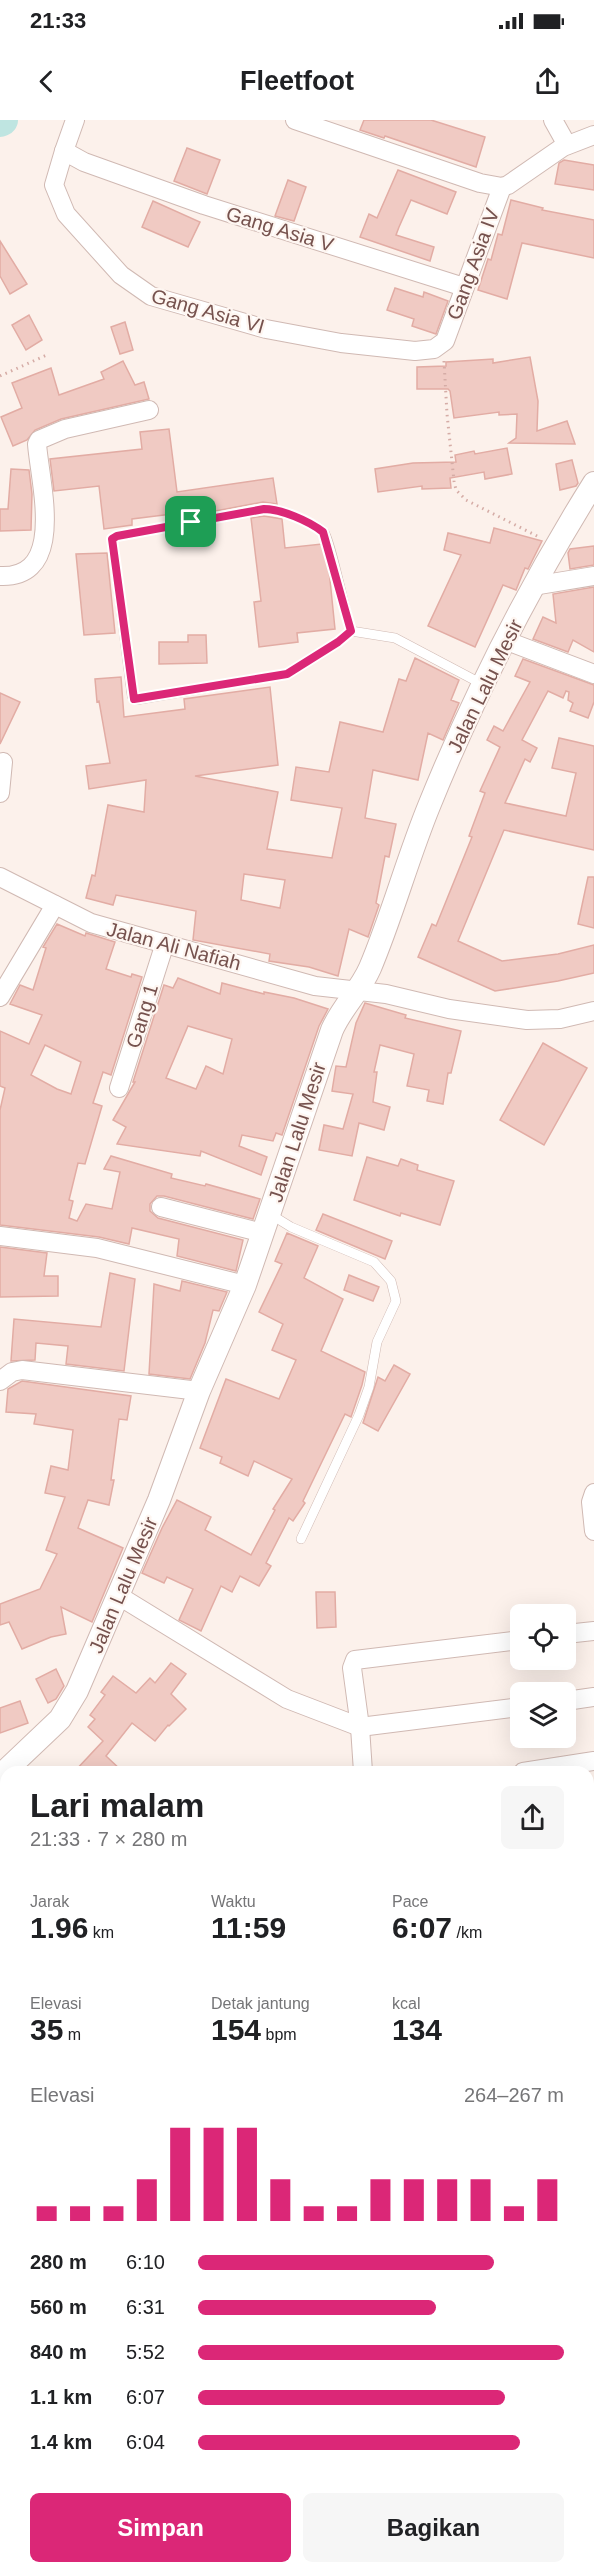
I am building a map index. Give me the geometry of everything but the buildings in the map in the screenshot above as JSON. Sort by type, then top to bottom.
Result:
[{"type":"street","name":"Gang Asia VI","points":[[75,120],[54,186],[66,214],[121,275],[151,296],[266,328],[341,343],[415,351],[434,349],[445,341]]},
{"type":"street","points":[[295,120],[472,181],[502,188],[571,144],[594,135]]},
{"type":"street","points":[[553,120],[571,144]]},
{"type":"street","points":[[571,144],[586,120]]},
{"type":"street","name":"Gang Asia V","points":[[64,151],[97,166],[204,205],[464,287]]},
{"type":"street","name":"Gang Asia IV","points":[[445,341],[502,188]]},
{"type":"street","points":[[0,576],[23,574],[36,561],[41,551],[44,518],[43,483],[37,444],[39,440],[65,429],[149,410]]},
{"type":"street","name":"Jalan Lalu Mesir","points":[[11,1766],[52,1728],[66,1710],[119,1596],[159,1500],[199,1390],[245,1285],[332,1030],[343,1007],[370,968],[429,807],[484,685],[556,545],[585,509],[594,483]]},
{"type":"street","points":[[533,586],[594,576]]},
{"type":"street","points":[[507,641],[594,674]]},
{"type":"street","points":[[0,793],[3,762]]},
{"type":"street","name":"Jalan Ali Nafiah","points":[[0,877],[90,923],[315,986],[386,994],[448,1009],[527,1020],[560,1019],[594,1011]]},
{"type":"street","points":[[0,997],[55,905]]},
{"type":"street","name":"Gang 1","points":[[119,1088],[165,943]]},
{"type":"street","points":[[161,1207],[266,1223]]},
{"type":"street","points":[[0,1236],[97,1248],[245,1285]]},
{"type":"street","points":[[0,1381],[12,1372],[22,1370],[199,1390]]},
{"type":"street","points":[[594,1493],[591,1502],[594,1531]]},
{"type":"street","points":[[119,1596],[288,1700],[360,1727],[510,1708]]},
{"type":"street","points":[[576,1633],[594,1631]]},
{"type":"street","points":[[363,1766],[352,1668],[355,1660],[510,1641]]},
{"type":"street","points":[[576,1700],[594,1697]]},
{"type":"street","points":[[562,1766],[594,1761]]},
{"type":"lane","points":[[351,631],[326,536],[313,524],[282,511],[264,509],[117,536],[111,542],[132,696],[136,700],[287,674],[338,642],[351,631],[395,638],[484,685]]},
{"type":"lane","points":[[266,1223],[291,1227],[374,1262],[391,1281],[396,1301],[377,1342],[369,1387],[358,1415],[301,1539]]},
{"type":"path","points":[[445,341],[447,414],[456,490],[466,500],[556,545]]},
{"type":"path","points":[[0,376],[49,354]]},
{"type":"route","points":[[264,509],[277,509],[313,524],[326,536],[351,631],[301,668],[287,674],[265,680],[134,699],[111,542],[117,536],[191,522],[264,509]]}]
